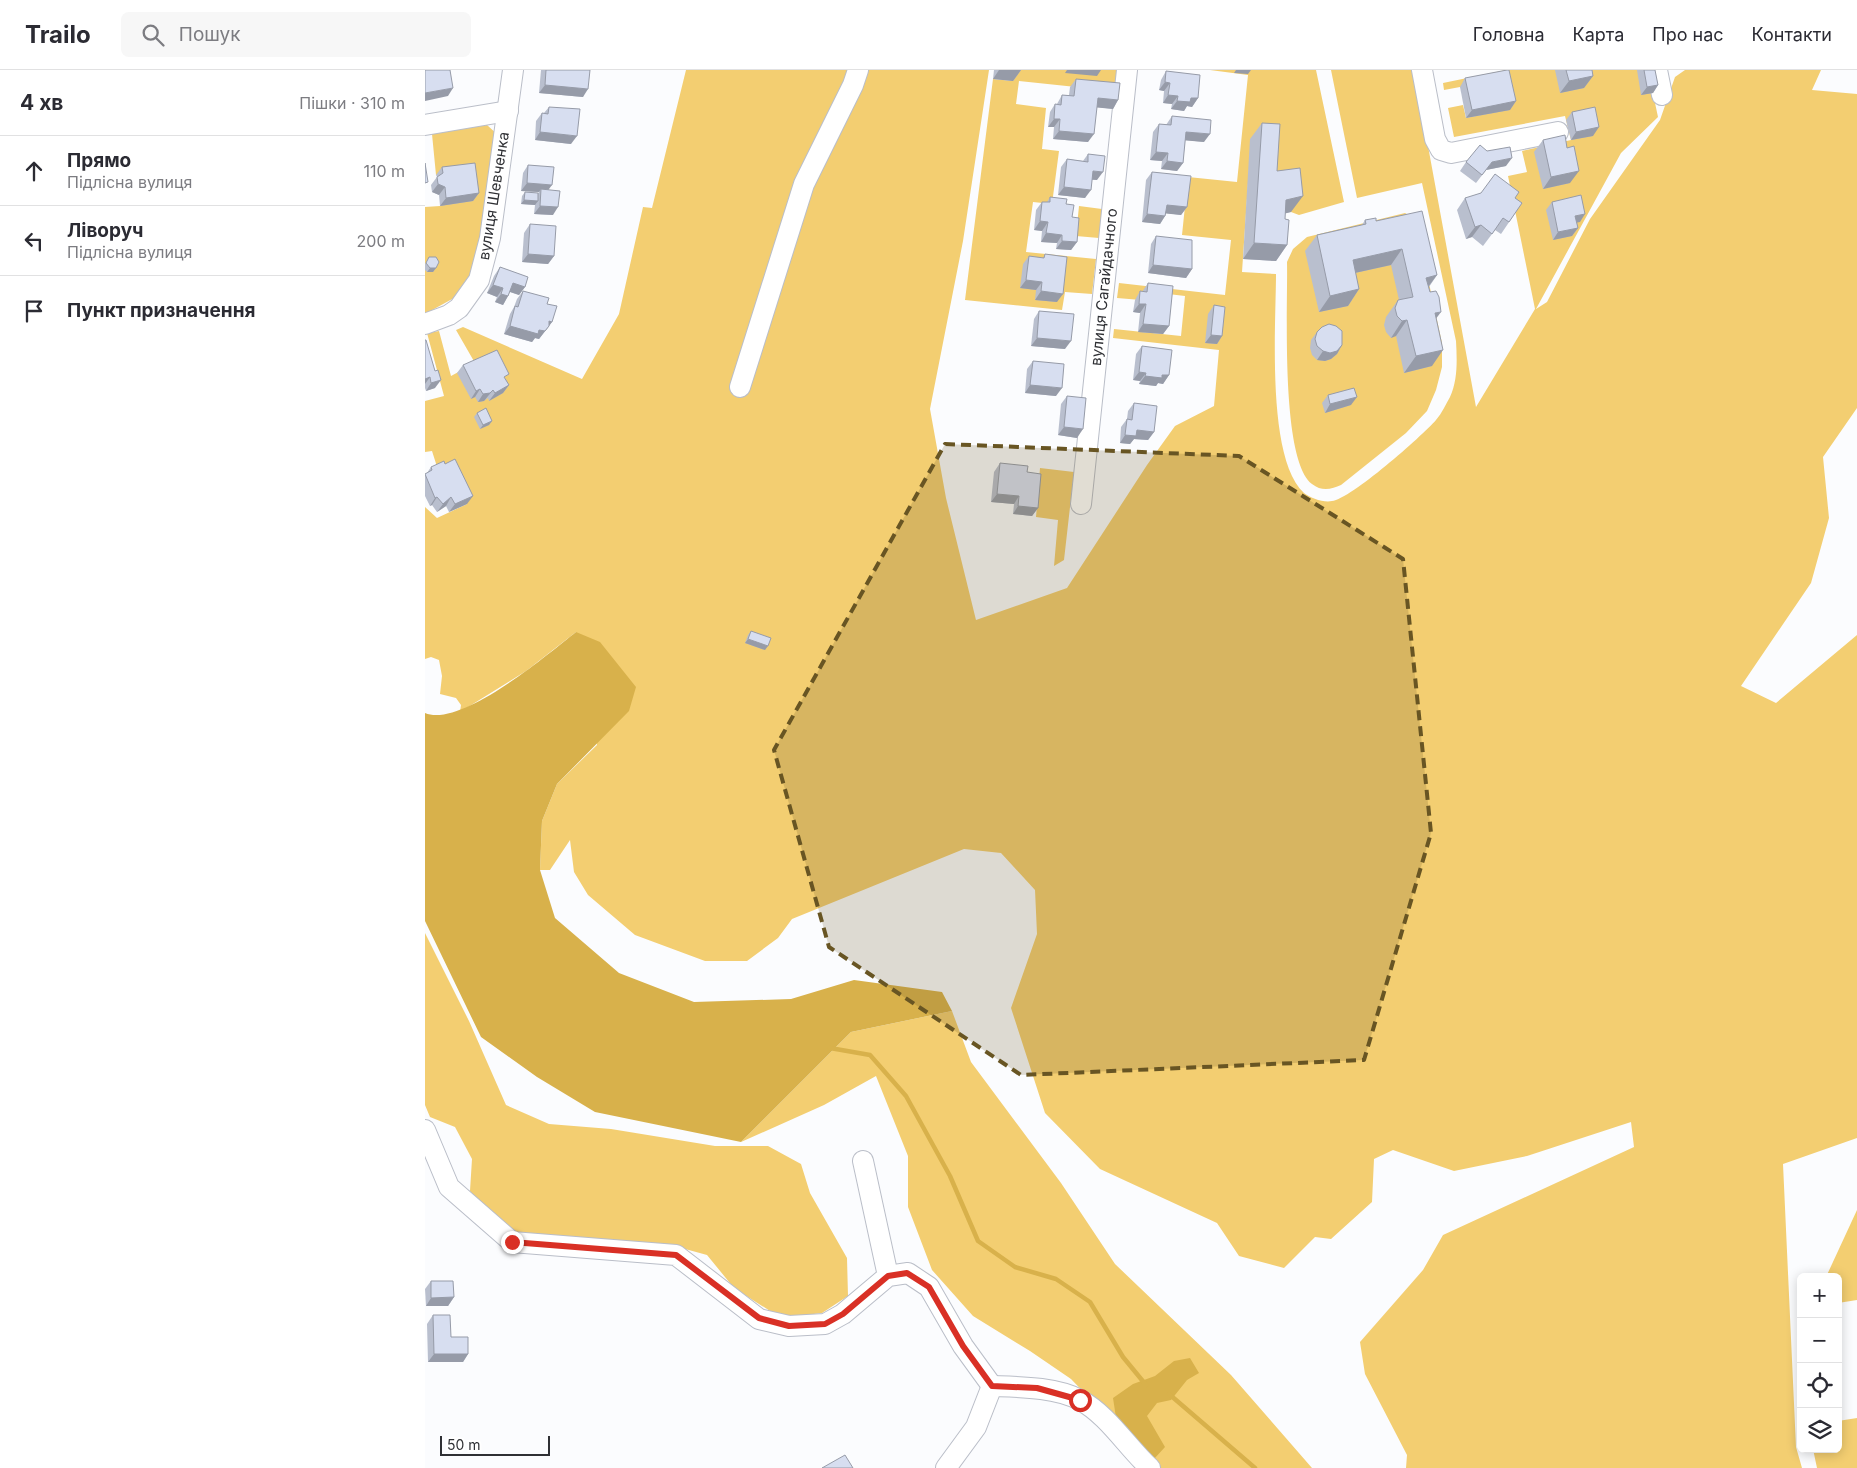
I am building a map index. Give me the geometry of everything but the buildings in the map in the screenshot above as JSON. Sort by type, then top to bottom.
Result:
[{"type":"street","name":"вулиця Шевченка","points":[[425,324],[449,315],[459,308],[479,280],[490,238],[513,70]]},
{"type":"street","points":[[740,387],[804,184],[853,85],[858,70]]},
{"type":"street","name":"вулиця Сагайдачного","points":[[1081,504],[1127,70]]},
{"type":"street","points":[[1422,70],[1435,139],[1441,150],[1451,153],[1557,132]]},
{"type":"street","points":[[1657,70],[1662,95]]},
{"type":"street","points":[[425,125],[508,111]]},
{"type":"street","points":[[425,1130],[449,1187],[512,1242],[676,1255],[759,1318],[789,1326],[825,1324],[843,1314],[888,1276],[907,1273],[929,1287],[963,1346],[992,1386]]},
{"type":"street","points":[[863,1161],[888,1276]]},
{"type":"street","points":[[946,1468],[976,1427],[992,1386]]},
{"type":"street","points":[[992,1386],[1037,1388],[1080,1400],[1105,1421],[1150,1468]]},
{"type":"highlighted area","points":[[945,444],[1239,456],[1403,559],[1431,833],[1364,1060],[1021,1075],[829,947],[774,750]]},
{"type":"shaded area","points":[[686,70],[989,70],[963,241],[930,409],[946,498],[976,620],[1067,588],[1147,465],[1175,426],[1214,406],[1219,350],[1113,338],[1114,329],[1181,336],[1185,296],[1143,291],[1141,300],[1117,298],[1119,283],[1225,295],[1231,240],[1182,235],[1188,177],[1237,182],[1248,75],[1210,70],[1316,70],[1344,202],[1299,215],[1291,212],[1288,184],[1266,187],[1251,139],[1242,272],[1276,274],[1276,389],[1278,422],[1284,451],[1292,476],[1304,493],[1317,500],[1325,501],[1341,498],[1370,479],[1417,439],[1436,420],[1453,390],[1457,362],[1456,341],[1422,183],[1357,198],[1331,70],[1414,70],[1476,407],[1535,309],[1508,176],[1527,172],[1522,151],[1571,140],[1565,116],[1454,137],[1448,108],[1463,105],[1466,118],[1510,109],[1460,87],[1444,90],[1443,83],[1506,70],[1648,70],[1658,117],[1621,153],[1536,309],[1547,302],[1590,219],[1660,120],[1675,77],[1685,70],[1821,70],[1812,90],[1857,94],[1857,408],[1823,457],[1829,518],[1811,583],[1741,686],[1776,703],[1857,635],[1857,1138],[1783,1164],[1796,1447],[1802,1468],[1406,1468],[1407,1455],[1365,1374],[1360,1342],[1423,1270],[1443,1235],[1634,1147],[1631,1122],[1527,1156],[1454,1171],[1393,1150],[1374,1159],[1372,1202],[1331,1239],[1315,1237],[1284,1268],[1239,1256],[1217,1223],[1100,1169],[1045,1113],[1011,1008],[1037,934],[1035,890],[1001,853],[964,849],[792,919],[778,938],[747,961],[705,961],[635,935],[588,895],[574,872],[570,840],[550,870],[540,870],[542,821],[557,784],[597,745],[576,632],[526,671],[460,712],[461,705],[456,698],[440,694],[442,676],[439,660],[431,657],[425,659],[425,507],[437,518],[467,504],[439,473],[432,451],[425,452],[425,401],[444,396],[427,333],[439,331],[451,376],[475,363],[456,330],[463,327],[582,379],[619,314],[643,207],[652,208]]},
{"type":"shaded area","points":[[1015,70],[1117,70],[1114,91],[1019,81],[1016,104],[1046,108],[1042,149],[1059,151],[1052,204],[1033,202],[1026,252],[1096,259],[1092,294],[1065,292],[1062,310],[965,300],[993,79],[1013,81]]},
{"type":"shaded area","points":[[487,125],[498,135],[490,201],[471,276],[454,298],[425,314],[425,207],[440,206],[469,171],[436,175],[432,134]]},
{"type":"shaded area","points":[[1079,206],[1102,209],[1099,238],[1076,236]]},
{"type":"shaded area","points":[[1405,213],[1415,219],[1442,343],[1442,367],[1436,390],[1427,411],[1406,433],[1341,485],[1331,489],[1319,488],[1312,484],[1302,469],[1295,445],[1290,414],[1287,345],[1287,262],[1293,249],[1307,237]]},
{"type":"shaded area","points":[[1040,468],[1074,472],[1064,560],[1054,566],[1058,520],[1036,517]]},
{"type":"shaded area","points":[[576,632],[600,642],[636,687],[629,711],[557,784],[542,821],[540,870],[555,918],[619,973],[694,1002],[791,999],[854,980],[942,992],[952,1011],[851,1032],[741,1142],[595,1112],[537,1077],[481,1037],[425,921],[425,713],[441,715],[460,710],[481,700],[525,672]]},
{"type":"shaded area","points":[[425,933],[469,1021],[506,1105],[549,1124],[611,1129],[715,1146],[768,1146],[801,1164],[810,1193],[847,1258],[848,1296],[822,1313],[781,1318],[734,1288],[707,1255],[667,1244],[513,1234],[482,1207],[470,1191],[472,1159],[455,1127],[430,1117],[425,1105]]},
{"type":"shaded area","points":[[952,1011],[971,1062],[1061,1183],[1115,1264],[1231,1375],[1312,1468],[1160,1468],[1155,1466],[1071,1379],[973,1316],[932,1270],[908,1207],[908,1156],[876,1076],[824,1105],[741,1142],[851,1032]]},
{"type":"shaded area","points":[[1857,1210],[1857,1300],[1842,1302],[1842,1273],[1828,1273]]},
{"type":"shaded area","points":[[1190,1358],[1199,1373],[1187,1380],[1171,1400],[1157,1403],[1147,1416],[1165,1447],[1154,1459],[1117,1424],[1113,1398],[1133,1384],[1155,1376],[1174,1361]]},
{"type":"shaded area","points":[[1857,1418],[1857,1468],[1817,1468],[1814,1453],[1842,1453],[1842,1420]]},
{"type":"waterway","points":[[830,1048],[870,1055],[906,1096],[950,1176],[978,1241],[1015,1267],[1056,1279],[1090,1302],[1123,1357],[1146,1385]]},
{"type":"waterway","points":[[1169,1394],[1255,1468]]},
{"type":"route","points":[[512,1242],[676,1255],[759,1318],[789,1326],[825,1324],[843,1314],[888,1276],[907,1273],[929,1287],[963,1346],[992,1386],[1037,1388],[1080,1400]]}]
